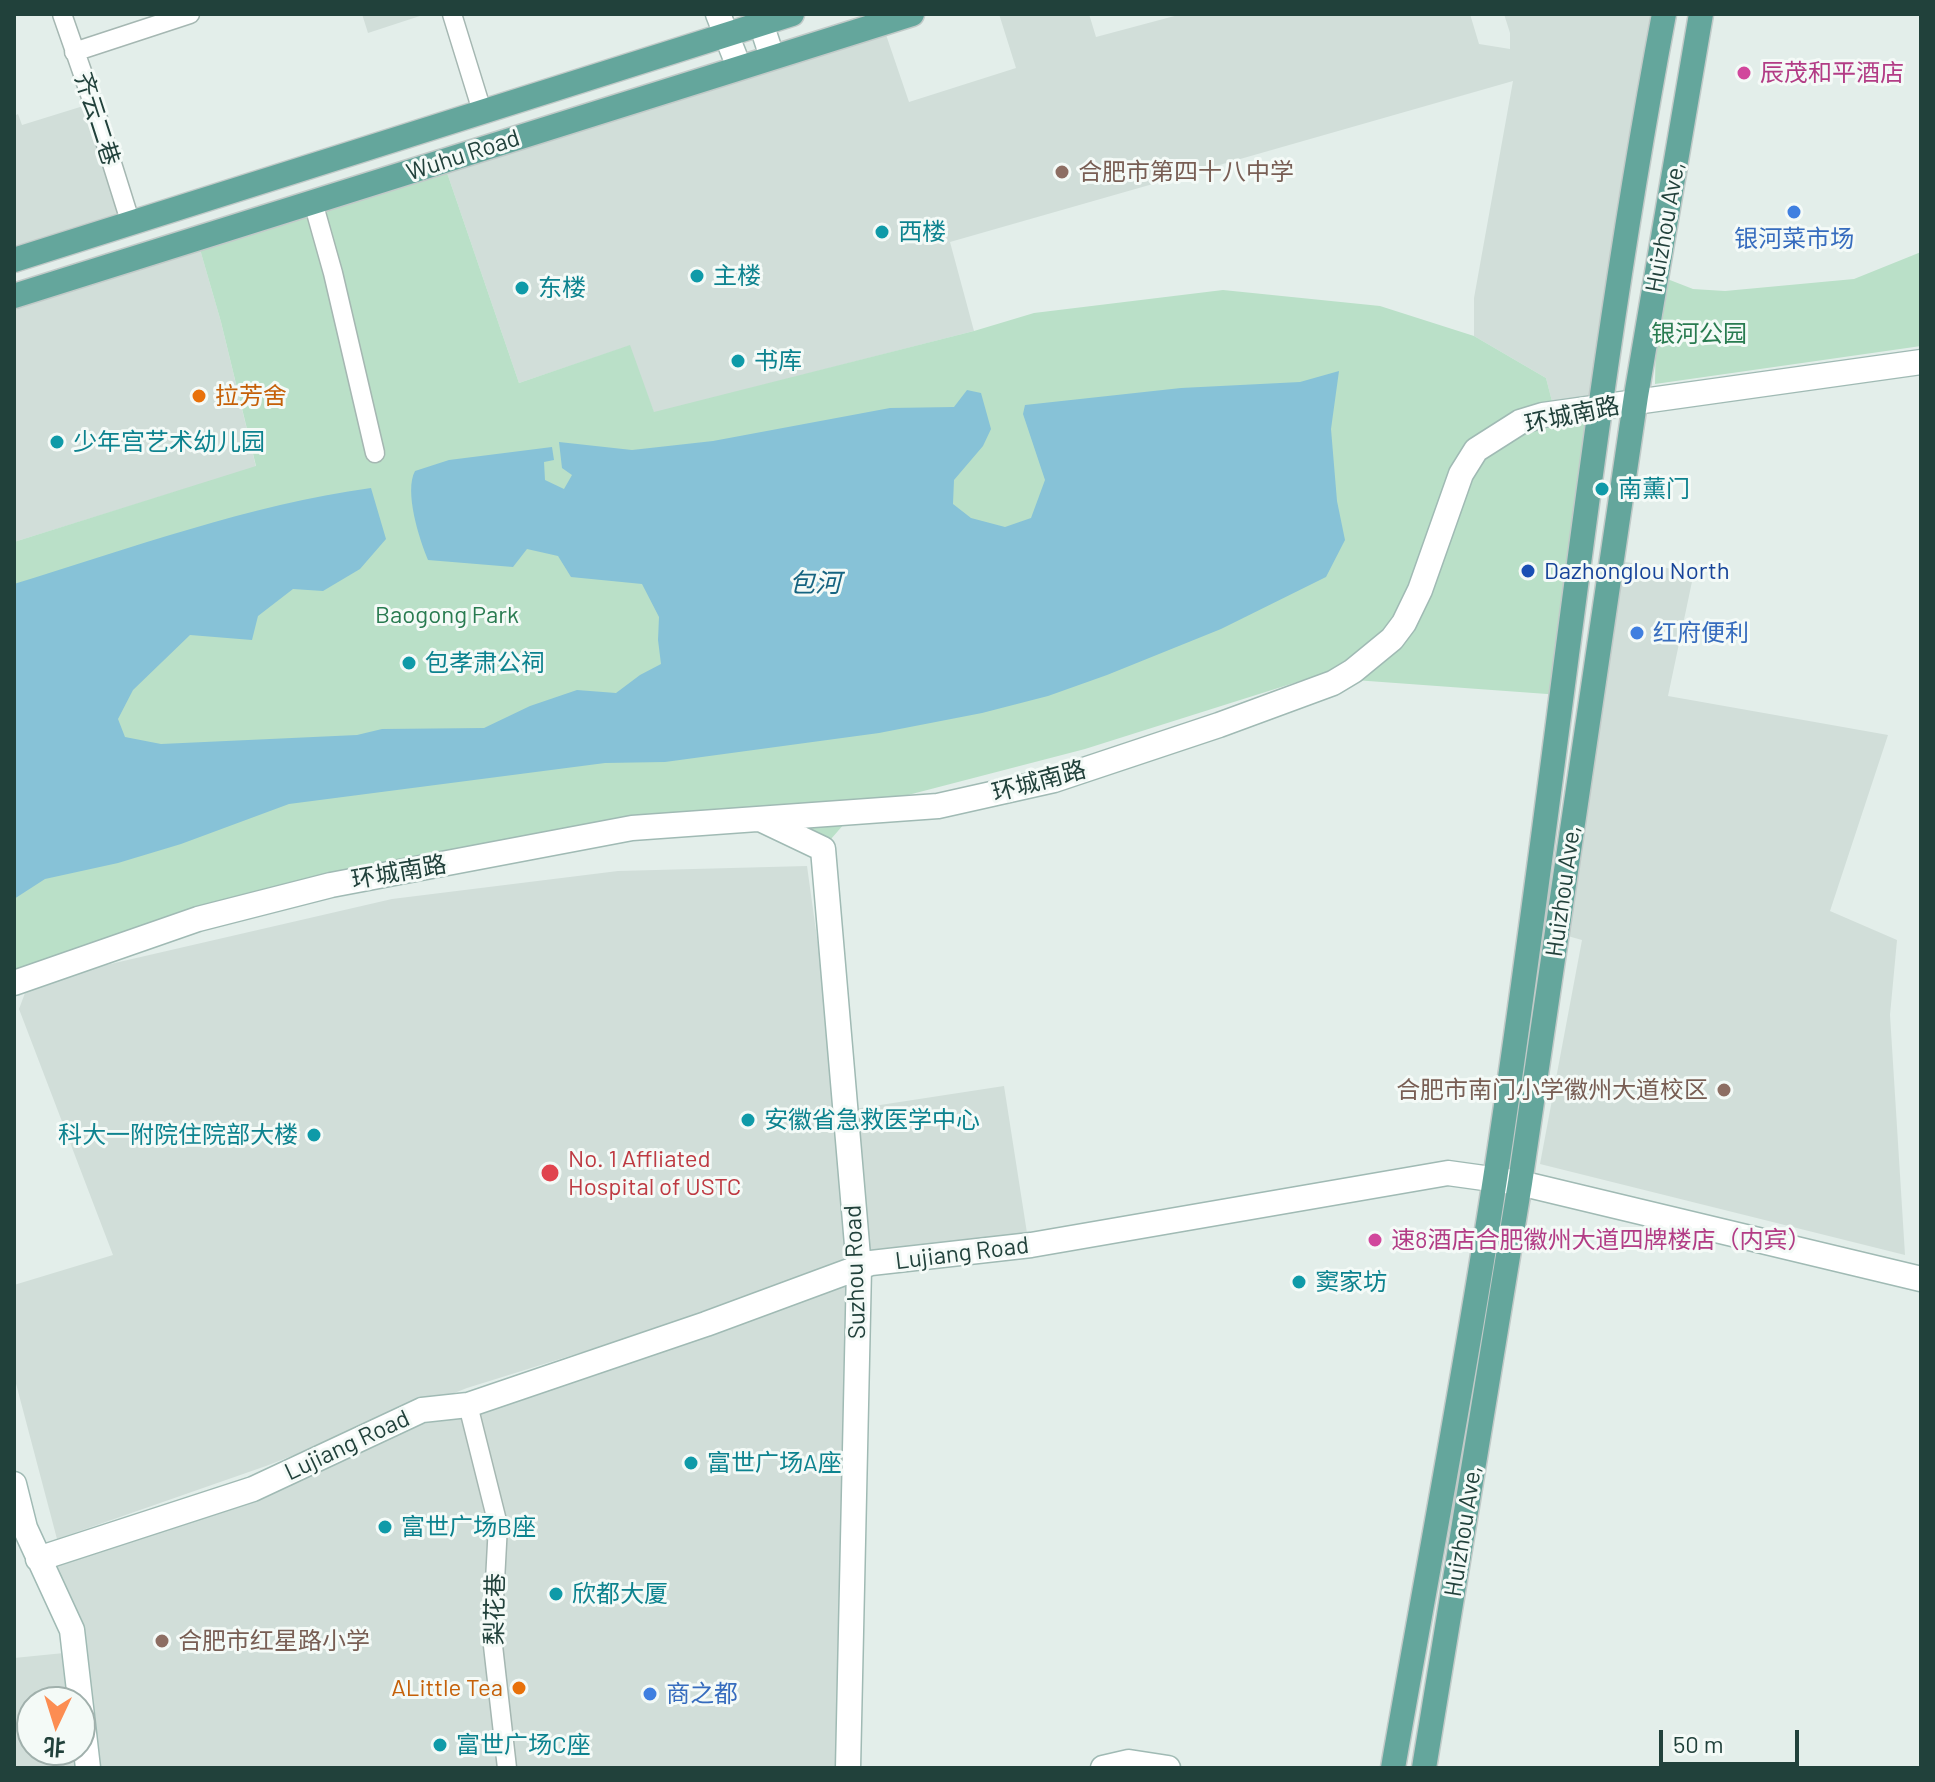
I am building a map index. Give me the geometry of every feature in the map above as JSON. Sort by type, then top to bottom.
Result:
[{"type":"main road","name":"Wuhu Road","points":[[14,260],[482,111],[721,24],[792,14]]},
{"type":"main road","name":"Wuhu Road","points":[[14,296],[912,14]]},
{"type":"main road","name":"Huizhou Ave,","points":[[1393,1768],[1495,1180],[1601,407],[1646,105],[1664,14]]},
{"type":"main road","name":"Huizhou Ave,","points":[[1424,1768],[1520,1183],[1636,402],[1701,14]]},
{"type":"street","name":"齐云二巷","points":[[62,14],[131,224]]},
{"type":"street","points":[[74,52],[190,14]]},
{"type":"street","points":[[452,14],[482,111]]},
{"type":"street","points":[[759,19],[772,57]]},
{"type":"street","points":[[721,24],[739,67]]},
{"type":"street","points":[[313,202],[375,453]]},
{"type":"street","name":"环城南路","points":[[14,983],[198,919],[331,885],[632,828],[938,806],[1054,780],[1152,749],[1333,683],[1368,660],[1392,639],[1404,623],[1420,590],[1461,474],[1476,450],[1520,422],[1543,415],[1921,362]]},
{"type":"street","name":"Suzhou Road","points":[[849,814],[831,839],[865,1266],[862,1768]]},
{"type":"street","name":"Suzhou Road","points":[[758,818],[823,849],[865,1266],[848,1768]]},
{"type":"street","name":"Lujiang Road","points":[[38,1559],[253,1489],[422,1410],[468,1405],[865,1266],[1031,1245],[1448,1173],[1520,1183],[1921,1279]]},
{"type":"street","name":"梨花巷","points":[[468,1405],[498,1525],[492,1637],[507,1768]]},
{"type":"street","points":[[14,1484],[25,1528],[72,1630],[88,1768]]},
{"type":"street","points":[[1103,1768],[1128,1765],[1168,1768]]},
{"type":"shaded area","points":[[362,14],[426,14],[368,33]]},
{"type":"shaded area","points":[[999,14],[1089,14],[1096,37],[1182,14],[1470,14],[1479,44],[1510,49],[1510,33],[1504,14],[1664,14],[1602,400],[1554,409],[1546,378],[1474,336],[1474,298],[1513,81],[950,242],[974,331],[654,413],[629,346],[519,383],[443,161],[882,23],[909,102],[1016,68]]},
{"type":"shaded area","points":[[93,103],[131,224],[14,260],[14,116],[18,114],[22,125]]},
{"type":"shaded area","points":[[197,239],[221,322],[256,467],[14,542],[14,296]]},
{"type":"shaded area","points":[[1612,560],[1694,572],[1668,696],[1888,735],[1830,911],[1897,940],[1890,1015],[1905,1255],[1540,1164],[1582,940],[1557,933]]},
{"type":"shaded area","name":"No. 1 Affliated Hospital of USTC","points":[[807,866],[841,1111],[1004,1086],[1027,1233],[839,1261],[695,1317],[467,1388],[266,1466],[57,1539],[14,1376],[14,1285],[113,1255],[19,1009],[25,993],[80,971],[392,899],[618,871]]},
{"type":"shaded area","points":[[859,1268],[848,1768],[14,1768],[14,1658],[74,1652],[38,1559],[183,1512],[422,1410]]},
{"type":"green space","name":"Baogong Park","points":[[443,161],[519,383],[630,345],[654,412],[1034,313],[1223,290],[1380,306],[1474,336],[1546,378],[1554,409],[1602,400],[1561,695],[1313,677],[1085,749],[858,808],[831,839],[822,843],[753,830],[620,834],[390,868],[14,987],[14,542],[256,466],[197,239]]},
{"type":"green space","name":"银河公园","points":[[1921,252],[1921,346],[1655,384],[1657,275],[1693,289],[1725,291],[1854,279]]},
{"type":"water","name":"包河","points":[[1339,371],[1331,429],[1337,501],[1345,540],[1326,577],[1221,629],[1107,675],[1048,696],[982,713],[879,733],[665,762],[605,763],[289,804],[181,844],[118,863],[45,879],[14,899],[14,584],[235,516],[371,488],[386,539],[360,569],[323,591],[293,589],[258,616],[252,640],[190,635],[133,690],[118,719],[125,737],[161,744],[357,735],[382,729],[484,728],[530,706],[577,690],[616,693],[661,664],[659,617],[642,584],[571,577],[558,556],[527,549],[513,567],[428,560],[412,502],[415,471],[449,460],[552,447],[554,460],[544,462],[545,480],[564,489],[572,475],[562,468],[559,442],[632,450],[713,441],[890,408],[954,407],[967,390],[981,393],[991,429],[983,446],[954,480],[953,504],[971,518],[1005,527],[1031,518],[1045,480],[1023,414],[1025,405],[1181,388],[1300,382]]},
{"type":"place","name":"辰茂和平酒店","points":[[1744,73]]},
{"type":"place","name":"合肥市第四十八中学","points":[[1062,172]]},
{"type":"place","name":"银河菜市场","points":[[1794,212]]},
{"type":"place","name":"西楼","points":[[882,232]]},
{"type":"place","name":"主楼","points":[[697,276]]},
{"type":"place","name":"东楼","points":[[522,288]]},
{"type":"place","name":"书库","points":[[738,361]]},
{"type":"place","name":"拉芳舍","points":[[199,396]]},
{"type":"place","name":"少年宫艺术幼儿园","points":[[57,442]]},
{"type":"place","name":"南薰门","points":[[1602,489]]},
{"type":"place","name":"Dazhonglou North","points":[[1528,571]]},
{"type":"place","name":"红府便利","points":[[1637,633]]},
{"type":"place","name":"包孝肃公祠","points":[[409,663]]},
{"type":"place","name":"合肥市南门小学徽州大道校区","points":[[1724,1090]]},
{"type":"place","name":"安徽省急救医学中心","points":[[748,1120]]},
{"type":"place","name":"科大一附院住院部大楼","points":[[314,1135]]},
{"type":"place","name":"No. 1 Affliated Hospital of USTC","points":[[550,1173]]},
{"type":"place","name":"速8酒店合肥徽州大道四牌楼店（内宾）","points":[[1375,1240]]},
{"type":"place","name":"窦家坊","points":[[1299,1282]]},
{"type":"place","name":"富世广场A座","points":[[691,1463]]},
{"type":"place","name":"富世广场B座","points":[[385,1527]]},
{"type":"place","name":"欣都大厦","points":[[556,1594]]},
{"type":"place","name":"合肥市红星路小学","points":[[162,1641]]},
{"type":"place","name":"ALittle Tea","points":[[519,1688]]},
{"type":"place","name":"商之都","points":[[650,1694]]},
{"type":"place","name":"富世广场C座","points":[[440,1745]]}]
